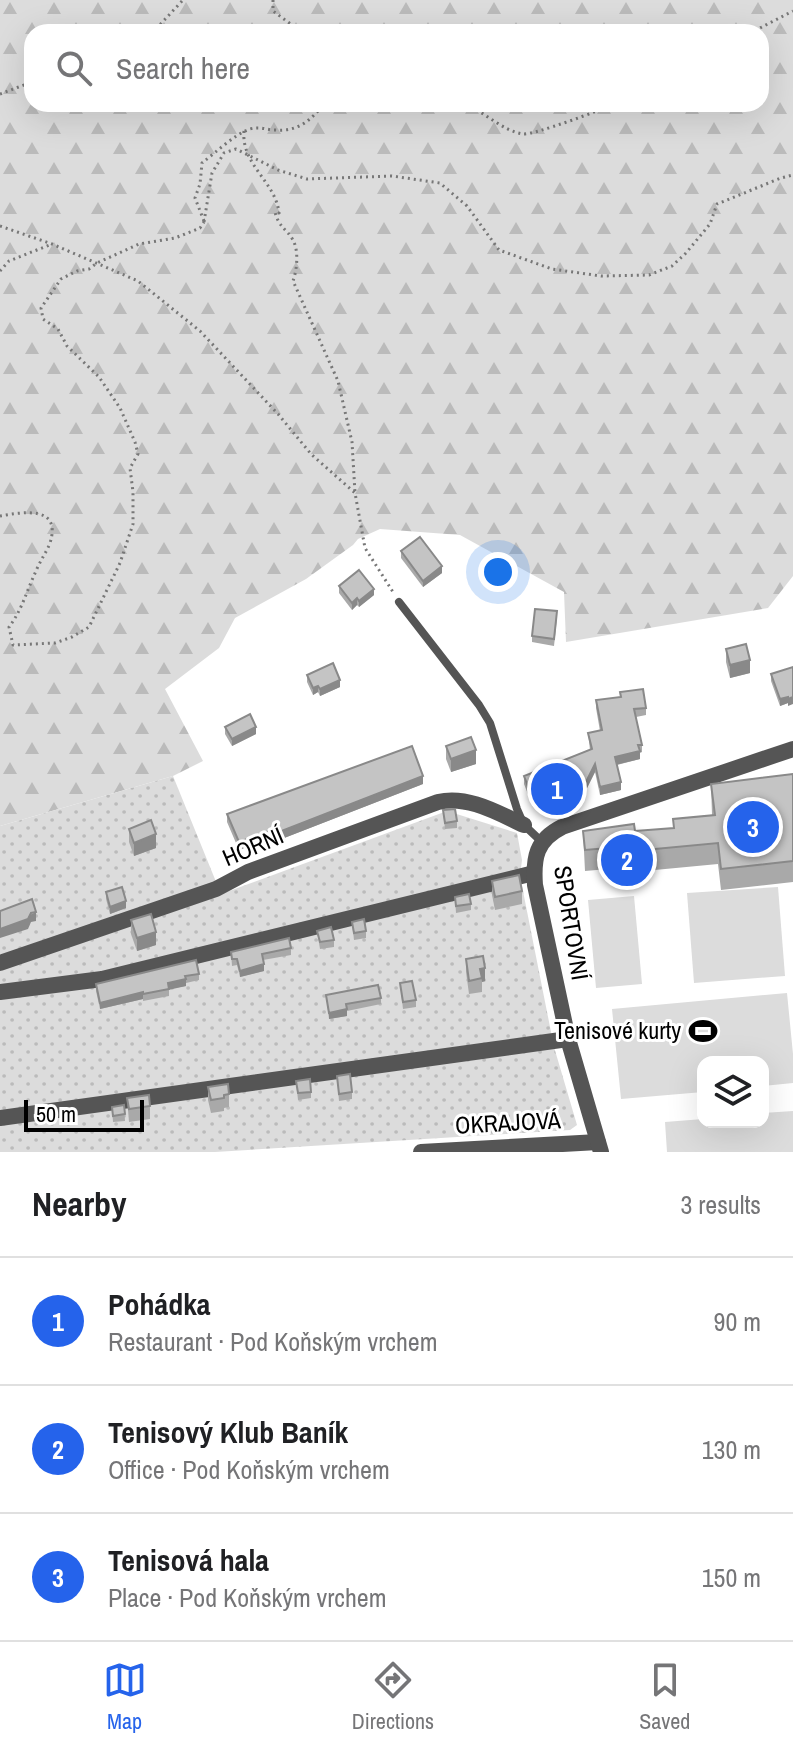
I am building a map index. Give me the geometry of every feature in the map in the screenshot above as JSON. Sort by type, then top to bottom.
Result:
[{"type":"street","points":[[542,842],[562,827],[793,749]]},
{"type":"street","name":"HORNÍ","points":[[0,963],[216,889],[248,872],[438,802],[463,801],[524,825]]},
{"type":"street","name":"SPORTOVNÍ","points":[[542,842],[534,873],[568,1039],[600,1147]]},
{"type":"street","points":[[0,992],[102,979],[534,873]]},
{"type":"street","points":[[0,1118],[568,1039]]},
{"type":"street","name":"OKRAJOVÁ","points":[[421,1152],[600,1147]]},
{"type":"lane","points":[[399,602],[490,723],[510,791],[524,825],[542,842]]},
{"type":"path","points":[[161,24],[183,0]]},
{"type":"path","points":[[273,0],[273,11],[291,24]]},
{"type":"path","points":[[768,24],[793,11]]},
{"type":"path","points":[[0,94],[24,85]]},
{"type":"path","points":[[204,222],[195,198],[202,163],[244,131],[260,127],[275,130],[293,128],[311,120],[318,112]]},
{"type":"path","points":[[479,112],[524,134],[592,112]]},
{"type":"path","points":[[244,131],[246,154],[278,203],[279,213],[275,212],[278,223],[293,241],[297,270],[293,281],[338,381],[352,442],[355,493],[365,548],[399,602]]},
{"type":"path","points":[[0,516],[34,513],[52,524],[51,539],[45,554],[9,627],[13,645],[55,643],[89,627],[120,563],[133,524],[130,468],[138,454],[120,408],[99,377],[67,346],[58,329],[43,319],[41,308],[61,279],[139,244],[175,238],[200,228],[204,222],[212,173],[224,153],[236,149],[278,170],[307,179],[392,176],[440,183],[467,206],[499,250],[552,269],[601,276],[649,275],[672,266],[710,224],[717,204],[793,175]]},
{"type":"path","points":[[0,226],[52,244],[138,281],[200,331],[311,454],[355,493]]},
{"type":"path","points":[[0,271],[9,261],[52,244]]},
{"type":"green space","points":[[0,0],[793,0],[793,576],[768,608],[566,642],[564,592],[460,535],[380,529],[358,539],[306,579],[235,618],[219,648],[165,689],[203,761],[173,776],[0,826]]},
{"type":"green space","points":[[173,776],[221,894],[447,811],[517,833],[522,860],[520,876],[554,1047],[577,1125],[570,1130],[215,1152],[0,1152],[0,826]]},
{"type":"green space","name":"Tenisové kurty","points":[[778,887],[785,976],[694,983],[687,893]]},
{"type":"green space","name":"Tenisové kurty","points":[[634,896],[642,984],[596,988],[588,900]]},
{"type":"green space","name":"Tenisové kurty","points":[[787,993],[793,1083],[769,1085],[769,1056],[697,1056],[697,1093],[621,1099],[612,1009]]},
{"type":"green space","points":[[793,1111],[793,1152],[667,1152],[665,1122],[697,1119],[697,1128],[769,1128],[769,1113]]},
{"type":"building","points":[[420,537],[442,566],[423,581],[401,551]]},
{"type":"building","points":[[359,570],[374,589],[352,603],[339,586]]},
{"type":"building","points":[[535,609],[557,611],[554,639],[532,636]]},
{"type":"building","points":[[746,644],[750,660],[730,665],[726,649]]},
{"type":"building","points":[[333,663],[340,680],[320,689],[318,686],[313,688],[307,675]]},
{"type":"building","points":[[793,667],[793,697],[780,699],[771,674]]},
{"type":"building","points":[[643,689],[646,708],[634,709],[642,745],[638,745],[640,751],[615,757],[621,782],[600,787],[595,764],[584,786],[566,791],[564,796],[558,794],[544,799],[542,803],[533,799],[524,776],[592,749],[588,733],[602,730],[596,700],[621,697],[620,692]]},
{"type":"building","points":[[250,714],[256,727],[232,739],[225,727]]},
{"type":"building","points":[[471,737],[476,750],[451,759],[446,746]]},
{"type":"building","points":[[412,746],[423,776],[279,832],[277,828],[239,842],[227,814]]},
{"type":"building","points":[[793,774],[793,861],[721,869],[718,843],[623,852],[608,848],[585,850],[583,831],[634,824],[635,831],[674,828],[673,819],[715,815],[711,784]]},
{"type":"building","points":[[455,809],[457,821],[445,823],[443,810]]},
{"type":"building","points":[[151,820],[156,834],[134,843],[129,829]]},
{"type":"building","points":[[519,875],[522,891],[495,897],[492,881]]},
{"type":"building","points":[[122,887],[126,901],[110,907],[106,892]]},
{"type":"building","points":[[469,894],[471,904],[456,906],[455,897]]},
{"type":"building","points":[[32,899],[36,912],[31,913],[28,919],[0,929],[0,911]]},
{"type":"building","points":[[151,914],[156,932],[137,938],[131,920]]},
{"type":"building","points":[[364,919],[366,931],[354,933],[352,922]]},
{"type":"building","points":[[331,927],[334,940],[320,942],[317,931]]},
{"type":"building","points":[[289,938],[291,948],[262,954],[264,964],[240,971],[237,959],[232,959],[231,952]]},
{"type":"building","points":[[483,956],[485,968],[480,969],[482,978],[469,981],[466,959]]},
{"type":"building","points":[[196,960],[199,974],[168,983],[169,989],[100,1003],[96,984]]},
{"type":"building","points":[[412,981],[416,1000],[403,1002],[400,983]]},
{"type":"building","points":[[378,985],[381,998],[346,1004],[347,1009],[329,1013],[326,995]]},
{"type":"building","points":[[350,1074],[352,1092],[339,1094],[337,1076]]},
{"type":"building","points":[[310,1079],[311,1092],[298,1093],[296,1081]]},
{"type":"building","points":[[228,1084],[229,1094],[211,1100],[208,1087]]},
{"type":"building","points":[[149,1095],[150,1106],[129,1109],[127,1098]]},
{"type":"building","points":[[124,1105],[125,1114],[113,1116],[112,1107]]},
{"type":"place","name":"Pohádka","points":[[557,789]]},
{"type":"place","name":"Tenisová hala","points":[[753,827]]},
{"type":"place","name":"Tenisový Klub Baník","points":[[627,860]]},
{"type":"place","name":"Tenisové kurty","points":[[703,1031]]}]
